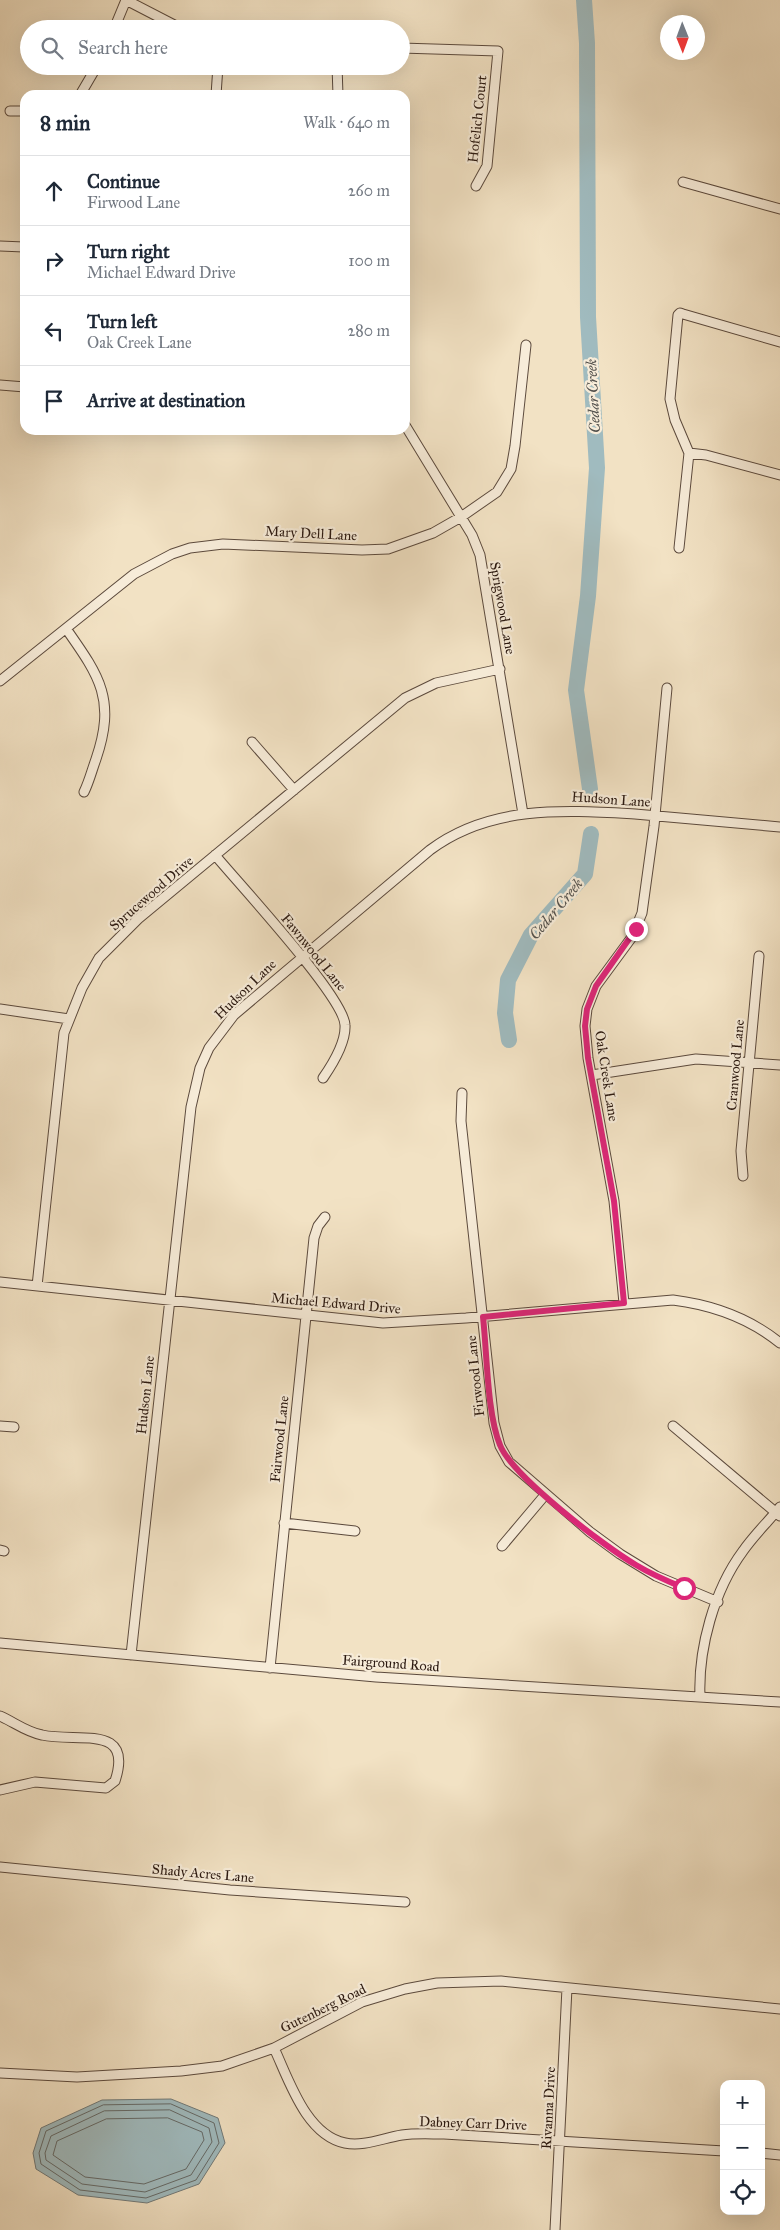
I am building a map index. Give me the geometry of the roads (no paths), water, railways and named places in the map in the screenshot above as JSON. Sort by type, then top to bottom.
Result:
[{"type":"street","points":[[118,20],[126,0],[165,20]]},
{"type":"street","name":"Hofelich Court","points":[[410,48],[498,51],[487,166],[476,186]]},
{"type":"street","points":[[83,90],[92,75]]},
{"type":"street","points":[[216,90],[217,75]]},
{"type":"street","points":[[337,75],[338,90]]},
{"type":"street","points":[[10,110],[20,111]]},
{"type":"street","points":[[683,182],[780,209]]},
{"type":"street","points":[[0,246],[20,247]]},
{"type":"street","points":[[679,548],[689,453],[675,420],[670,399],[680,313],[780,342]]},
{"type":"street","name":"Mary Dell Lane","points":[[0,681],[67,630],[134,574],[157,561],[190,548],[223,544],[362,550],[388,549],[433,533],[461,517],[497,492],[508,477],[515,446],[526,345]]},
{"type":"street","points":[[0,385],[20,387]]},
{"type":"street","name":"Sprigwood Lane","points":[[410,433],[461,517],[480,555],[523,814]]},
{"type":"street","points":[[689,453],[706,455],[780,475]]},
{"type":"street","points":[[67,630],[99,680],[105,705],[102,734],[84,792]]},
{"type":"street","name":"Sprucewood Drive","points":[[37,1286],[64,1033],[85,981],[99,958],[138,919],[414,692],[436,684],[500,669]]},
{"type":"street","name":"Oak Creek Lane","points":[[624,1303],[614,1201],[586,1045],[587,1009],[596,986],[632,937],[642,913],[655,816],[666,688]]},
{"type":"street","points":[[252,742],[294,790]]},
{"type":"street","name":"Hudson Lane","points":[[131,1655],[191,1107],[200,1068],[209,1048],[229,1020],[301,957],[446,838],[469,826],[487,820],[523,814],[565,810],[780,827]]},
{"type":"street","name":"Fawnwood Lane","points":[[215,856],[301,957],[336,1001],[344,1017],[345,1032],[342,1044],[323,1078]]},
{"type":"street","name":"Cranwood Lane","points":[[743,1176],[741,1151],[759,956]]},
{"type":"street","points":[[0,1009],[69,1019]]},
{"type":"street","points":[[592,1075],[680,1060],[708,1059],[780,1065]]},
{"type":"street","name":"Firwood Lane","points":[[462,1093],[460,1121],[494,1422],[498,1439],[509,1462],[544,1495],[634,1564],[656,1576],[718,1602]]},
{"type":"street","name":"Fairwood Lane","points":[[270,1668],[314,1238],[318,1226],[325,1217]]},
{"type":"street","name":"Michael Edward Drive","points":[[0,1282],[383,1323],[483,1317],[673,1300],[701,1304],[752,1323],[780,1343]]},
{"type":"street","points":[[0,1426],[14,1428]]},
{"type":"street","points":[[673,1426],[778,1512],[742,1552],[729,1573],[702,1650],[700,1697]]},
{"type":"street","points":[[502,1546],[544,1495]]},
{"type":"street","points":[[284,1523],[355,1531]]},
{"type":"street","name":"Fairground Road","points":[[0,1643],[384,1677],[780,1702]]},
{"type":"street","points":[[0,1716],[32,1733],[43,1736],[109,1741],[118,1750],[119,1755],[115,1781],[106,1788],[35,1782],[0,1790]]},
{"type":"street","name":"Shady Acres Lane","points":[[0,1867],[230,1890],[404,1902]]},
{"type":"street","name":"Gutenberg Road","points":[[0,2073],[77,2077],[181,2071],[222,2066],[274,2048],[362,2002],[405,1989],[438,1983],[482,1981],[780,2009]]},
{"type":"street","name":"Rivanna Drive","points":[[555,2230],[568,1988]]},
{"type":"street","name":"Dabney Carr Drive","points":[[274,2048],[310,2120],[324,2134],[345,2143],[370,2142],[402,2135],[444,2134],[720,2151]]},
{"type":"street","points":[[765,2154],[780,2155]]},
{"type":"water","points":[[171,2099],[218,2118],[225,2143],[199,2184],[147,2203],[78,2195],[36,2169],[33,2153],[41,2128],[102,2100]]},
{"type":"waterway","name":"Cedar Creek","points":[[584,0],[587,43],[588,317],[597,468],[588,596],[576,690],[590,789]]},
{"type":"waterway","name":"Cedar Creek","points":[[509,1040],[505,1013],[508,980],[531,935],[585,874],[591,834]]}]
